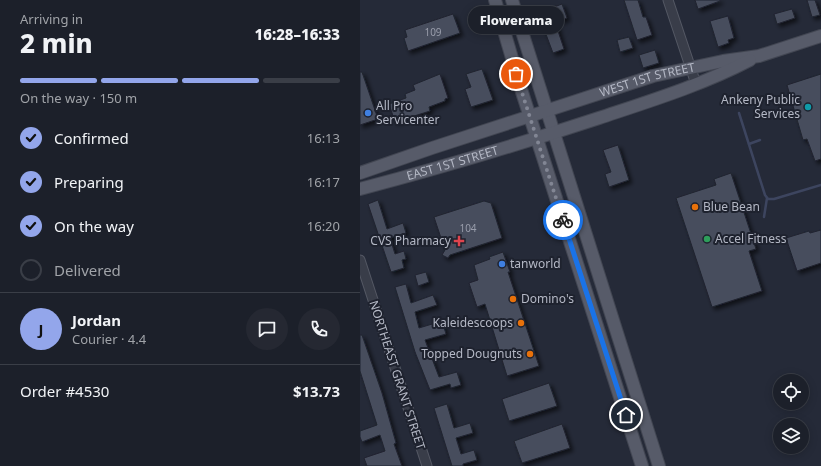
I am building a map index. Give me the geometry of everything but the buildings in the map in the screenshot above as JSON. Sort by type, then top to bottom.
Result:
[{"type":"main road","points":[[494,0],[542,125],[660,466]]},
{"type":"main road","points":[[512,0],[542,125],[642,466]]},
{"type":"main road","name":"WEST 1ST STREET","points":[[542,125],[653,76],[759,56],[821,36]]},
{"type":"main road","name":"WEST 1ST STREET","points":[[542,125],[620,112],[727,72],[759,56]]},
{"type":"main road","name":"EAST 1ST STREET","points":[[360,173],[432,148],[542,125]]},
{"type":"main road","name":"EAST 1ST STREET","points":[[360,189],[542,125]]},
{"type":"street","points":[[668,0],[696,84]]},
{"type":"street","name":"NORTHEAST GRANT STREET","points":[[360,260],[427,466]]},
{"type":"waterway","points":[[739,113],[765,195],[768,199],[774,199],[821,185]]},
{"type":"waterway","points":[[749,144],[760,140]]},
{"type":"waterway","points":[[764,217],[767,198]]},
{"type":"way so far","points":[[516,74],[563,220]]},
{"type":"place","name":"Flowerama","points":[[516,74]]},
{"type":"place","name":"Ankeny Public Services","points":[[808,107]]},
{"type":"place","name":"All Pro Servicenter","points":[[368,113]]},
{"type":"place","name":"Blue Bean","points":[[695,207]]},
{"type":"place","name":"Accel Fitness","points":[[707,239]]},
{"type":"place","name":"CVS Pharmacy","points":[[459,241]]},
{"type":"place","name":"tanworld","points":[[502,264]]},
{"type":"place","name":"Domino's","points":[[513,299]]},
{"type":"place","name":"Kaleidescoops","points":[[521,323]]},
{"type":"place","name":"Topped Dougnuts","points":[[530,354]]},
{"type":"route","points":[[563,220],[626,415]]}]
